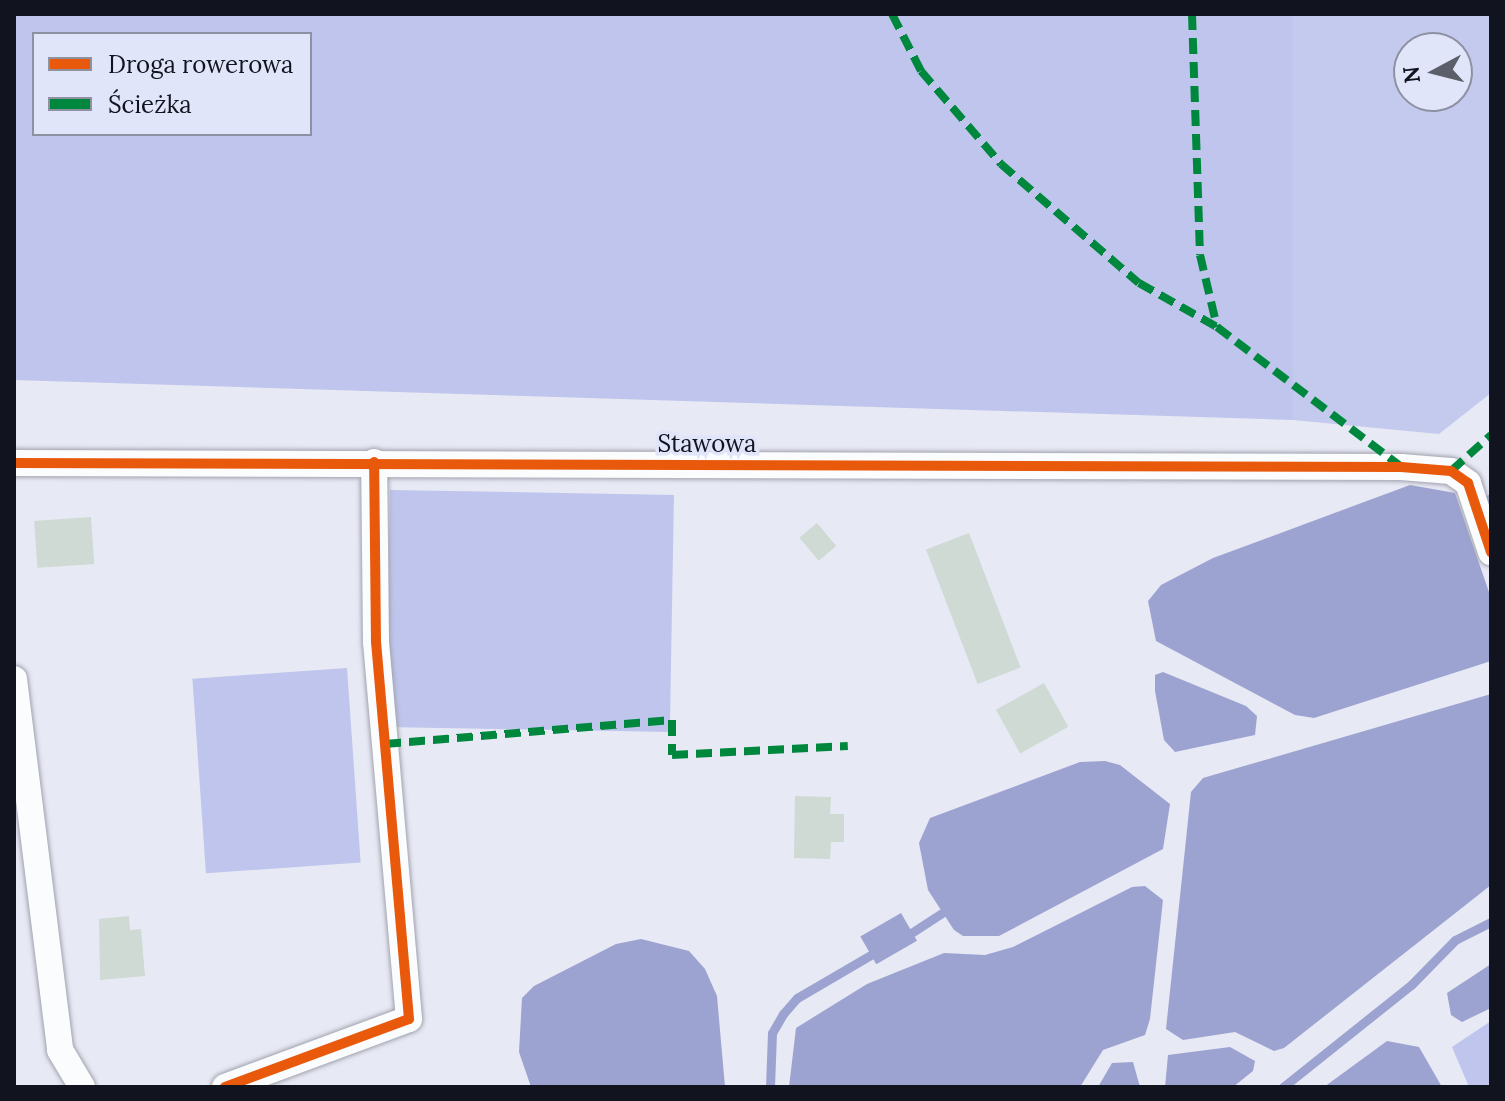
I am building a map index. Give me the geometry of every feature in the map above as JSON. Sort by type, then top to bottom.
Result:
[{"type":"street","points":[[225,1087],[409,1019],[376,642],[374,462]]},
{"type":"street","name":"Stawowa","points":[[14,463],[1401,467],[1451,471],[1468,483],[1491,552]]},
{"type":"street","points":[[14,679],[60,1050],[82,1087]]},
{"type":"shaded area","points":[[14,14],[1293,14],[1293,420],[14,380]]},
{"type":"shaded area","points":[[1293,14],[1491,14],[1491,393],[1439,434],[1293,420]]},
{"type":"shaded area","points":[[1410,485],[1455,493],[1491,598],[1491,661],[1314,718],[1295,715],[1156,641],[1148,601],[1161,585],[1213,558]]},
{"type":"shaded area","points":[[390,490],[674,495],[670,732],[386,727]]},
{"type":"shaded area","points":[[347,668],[361,863],[206,873],[192,679]]},
{"type":"shaded area","points":[[1163,672],[1246,706],[1257,716],[1255,735],[1175,752],[1164,740],[1155,691],[1155,675]]},
{"type":"shaded area","points":[[1491,694],[1491,885],[1284,1048],[1274,1051],[1235,1032],[1183,1040],[1166,1029],[1191,792],[1203,778]]},
{"type":"shaded area","points":[[1105,761],[1120,765],[1170,804],[1163,849],[999,936],[963,936],[954,930],[928,890],[919,843],[930,818],[1080,762]]},
{"type":"shaded area","points":[[1145,886],[1163,900],[1150,1019],[1145,1035],[1103,1050],[1080,1087],[789,1087],[796,1028],[867,984],[944,953],[985,955],[1013,947],[1132,887]]},
{"type":"shaded area","points":[[901,913],[917,941],[876,964],[860,936]]},
{"type":"shaded area","points":[[641,939],[689,951],[705,969],[717,996],[725,1087],[531,1087],[519,1052],[522,998],[534,986],[616,944]]},
{"type":"shaded area","points":[[1491,964],[1491,1008],[1462,1022],[1451,1015],[1447,993]]},
{"type":"shaded area","points":[[1491,1021],[1491,1087],[1469,1087],[1452,1047]]},
{"type":"shaded area","points":[[1387,1041],[1419,1047],[1442,1087],[1324,1087]]},
{"type":"shaded area","points":[[1230,1047],[1255,1061],[1253,1071],[1233,1087],[1165,1087],[1168,1055]]},
{"type":"shaded area","points":[[1133,1062],[1140,1087],[1098,1087],[1112,1063]]},
{"type":"building","points":[[91,517],[94,564],[37,568],[34,521]]},
{"type":"building","points":[[817,523],[836,546],[819,561],[799,538]]},
{"type":"building","points":[[969,533],[1021,667],[978,684],[926,549]]},
{"type":"building","points":[[1044,683],[1068,727],[1020,753],[996,710]]},
{"type":"building","points":[[795,796],[831,797],[830,814],[844,814],[844,842],[831,842],[830,859],[794,858]]},
{"type":"building","points":[[129,916],[130,930],[141,929],[145,976],[100,980],[99,919]]},
{"type":"waterway","points":[[1489,499],[1491,504]]},
{"type":"waterway","points":[[905,937],[942,913]]},
{"type":"waterway","points":[[1283,1087],[1411,985],[1455,940],[1491,922]]},
{"type":"waterway","points":[[770,1087],[772,1033],[783,1014],[797,998],[874,953]]},
{"type":"marked path","points":[[892,14],[921,71],[1001,164],[1139,283],[1217,327],[1400,466]]},
{"type":"marked path","points":[[1192,14],[1200,255],[1217,327]]},
{"type":"marked path","points":[[1451,471],[1491,435]]},
{"type":"marked path","points":[[385,744],[672,720],[672,755],[848,746]]},
{"type":"cycle path","points":[[225,1087],[409,1019],[376,642],[374,462]]},
{"type":"cycle path","points":[[14,463],[1401,467],[1451,471],[1468,483],[1491,552]]}]
